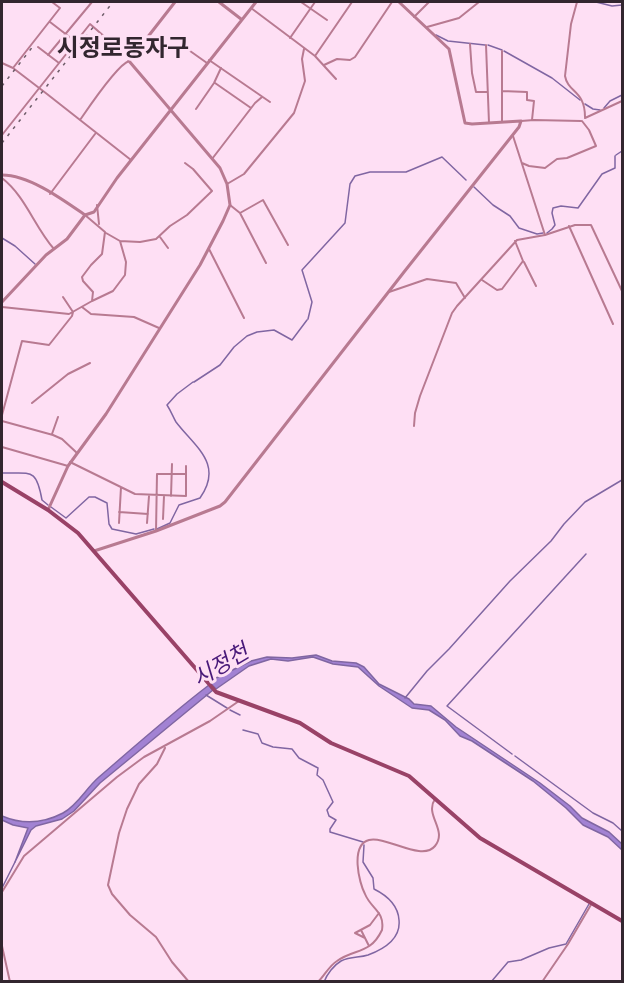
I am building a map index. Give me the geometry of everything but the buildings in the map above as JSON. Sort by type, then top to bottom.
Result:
[{"type":"main road","points":[[2,482],[70,526],[215,690],[300,723],[335,744],[406,775],[483,840],[622,921]]},
{"type":"street","points":[[13,68],[60,8],[52,2]]},
{"type":"street","points":[[48,55],[92,2]]},
{"type":"street","points":[[80,120],[175,2]]},
{"type":"street","points":[[219,2],[225,3],[242,19]]},
{"type":"street","points":[[2,302],[54,249],[67,239],[85,215],[92,213],[256,2]]},
{"type":"street","points":[[301,2],[327,20]]},
{"type":"street","points":[[290,38],[315,2]]},
{"type":"street","points":[[315,56],[352,2]]},
{"type":"street","points":[[324,65],[337,59],[350,60],[355,57],[392,2]]},
{"type":"street","points":[[399,2],[449,49],[465,123],[582,120],[622,101]]},
{"type":"street","points":[[414,17],[429,2]]},
{"type":"street","points":[[424,27],[459,18],[479,2]]},
{"type":"street","points":[[577,2],[571,24],[564,76],[582,99],[585,117]]},
{"type":"street","points":[[251,8],[315,56],[336,79]]},
{"type":"street","points":[[49,21],[76,42]]},
{"type":"street","points":[[2,135],[92,24],[129,59],[223,173],[230,205],[209,249],[106,414],[69,464],[48,510]]},
{"type":"street","points":[[470,44],[471,73],[476,92],[487,92]]},
{"type":"street","points":[[486,45],[489,123]]},
{"type":"street","points":[[183,46],[270,102]]},
{"type":"street","points":[[38,47],[59,63]]},
{"type":"street","points":[[227,184],[244,174],[294,113],[305,81],[302,59],[304,49]]},
{"type":"street","points":[[501,122],[502,51]]},
{"type":"street","points":[[2,63],[13,68],[131,160]]},
{"type":"street","points":[[196,109],[215,83],[220,68]]},
{"type":"street","points":[[215,83],[250,108]]},
{"type":"street","points":[[502,91],[527,92],[527,100],[534,100],[532,120]]},
{"type":"street","points":[[212,159],[250,108],[262,97]]},
{"type":"street","points":[[522,163],[545,168],[557,159],[567,158],[596,147],[582,120]]},
{"type":"street","points":[[94,551],[156,531],[225,502],[513,136],[521,121]]},
{"type":"street","points":[[50,194],[96,133]]},
{"type":"street","points":[[513,136],[545,235]]},
{"type":"street","points":[[2,177],[15,176],[29,181],[85,215],[120,241],[146,242],[160,237],[212,191],[194,169],[185,163]]},
{"type":"street","points":[[2,177],[16,191],[34,218],[42,236],[54,249]]},
{"type":"street","points":[[240,213],[263,200],[288,245]]},
{"type":"street","points":[[230,205],[240,213],[266,263]]},
{"type":"street","points":[[97,206],[100,226]]},
{"type":"street","points":[[414,426],[416,408],[452,313],[514,241],[545,235],[569,226],[589,224],[592,226],[622,291]]},
{"type":"street","points":[[569,226],[613,324]]},
{"type":"street","points":[[92,301],[93,292],[82,281],[82,277],[102,254],[105,232]]},
{"type":"street","points":[[160,237],[168,248]]},
{"type":"street","points":[[2,307],[66,314],[113,291],[125,275],[126,262],[120,241]]},
{"type":"street","points":[[514,241],[536,285]]},
{"type":"street","points":[[209,249],[244,318]]},
{"type":"street","points":[[482,280],[500,291],[523,261]]},
{"type":"street","points":[[389,292],[430,279],[456,283],[465,298]]},
{"type":"street","points":[[63,297],[74,312]]},
{"type":"street","points":[[82,307],[91,314],[134,317],[159,329]]},
{"type":"street","points":[[2,415],[22,341],[49,345],[74,312]]},
{"type":"street","points":[[32,403],[68,374],[90,363]]},
{"type":"street","points":[[52,434],[58,417]]},
{"type":"street","points":[[2,421],[52,434],[62,439],[77,453]]},
{"type":"street","points":[[2,447],[69,464],[135,494],[186,496],[186,466]]},
{"type":"street","points":[[171,496],[172,464]]},
{"type":"street","points":[[156,531],[157,474],[186,474]]},
{"type":"street","points":[[119,523],[121,487]]},
{"type":"street","points":[[147,523],[149,495]]},
{"type":"street","points":[[163,519],[165,496]]},
{"type":"street","points":[[119,512],[148,514]]},
{"type":"street","points":[[2,892],[24,856],[124,771],[144,757],[229,709],[239,700]]},
{"type":"street","points":[[166,746],[157,764],[139,784],[127,809],[117,839],[108,885],[112,894],[130,915],[159,940],[172,962],[189,981]]},
{"type":"street","points":[[318,981],[337,961],[369,947],[382,930],[380,913],[364,892],[356,862],[360,849],[366,842],[373,840],[391,842],[421,852],[431,849],[440,835],[431,811],[431,805],[435,799]]},
{"type":"street","points":[[542,981],[568,944],[592,902]]},
{"type":"street","points":[[365,938],[355,933],[372,923],[380,913]]},
{"type":"street","points":[[361,930],[369,947]]},
{"type":"street","points":[[2,946],[10,981]]},
{"type":"shaded area","points":[[316,655],[332,661],[356,663],[364,667],[379,684],[409,699],[414,704],[431,706],[456,727],[540,783],[582,818],[609,832],[622,844],[622,850],[608,837],[583,825],[533,781],[472,741],[460,736],[445,720],[429,710],[412,708],[379,686],[358,667],[333,664],[313,657],[288,661],[271,659],[249,666],[216,689],[211,684],[212,680],[251,661],[267,657],[292,658]]},
{"type":"shaded area","points":[[209,685],[213,690],[100,783],[74,811],[62,819],[36,826],[31,830],[15,862],[28,828],[2,820],[2,816],[17,821],[32,822],[63,813],[73,806],[99,777]]},
{"type":"waterway","points":[[596,2],[612,6],[622,5]]},
{"type":"waterway","points":[[436,35],[448,41],[485,45]]},
{"type":"waterway","points":[[488,45],[502,50]]},
{"type":"waterway","points":[[504,51],[552,78],[580,100]]},
{"type":"waterway","points":[[604,108],[610,101],[622,95]]},
{"type":"waterway","points":[[585,104],[600,110]]},
{"type":"waterway","points":[[616,155],[622,151]]},
{"type":"waterway","points":[[547,233],[555,225],[553,208],[561,206],[578,208],[602,174],[615,168],[615,156]]},
{"type":"waterway","points":[[308,319],[312,302],[302,270],[345,223],[350,184],[355,176],[370,172],[406,172],[442,157],[466,180]]},
{"type":"waterway","points":[[474,187],[493,205],[510,216],[519,228],[537,234],[543,233]]},
{"type":"waterway","points":[[2,238],[35,264]]},
{"type":"waterway","points":[[194,382],[220,365],[234,347],[247,336],[274,330],[292,340],[307,320]]},
{"type":"waterway","points":[[157,529],[170,523],[179,505],[200,498],[207,486],[209,475],[204,457],[176,422],[167,405],[193,382]]},
{"type":"waterway","points":[[2,473],[31,474],[40,489],[42,500],[48,505]]},
{"type":"waterway","points":[[405,698],[427,671],[585,502],[622,480]]},
{"type":"waterway","points":[[51,507],[66,518],[89,497],[95,497],[107,503],[109,524],[112,529],[136,534],[154,529]]},
{"type":"waterway","points":[[512,754],[447,706],[586,554]]},
{"type":"waterway","name":"시정천","points":[[206,695],[227,708]]},
{"type":"waterway","points":[[230,710],[240,715]]},
{"type":"waterway","points":[[243,730],[258,734],[262,743],[292,749],[299,758],[318,768],[317,775],[323,780],[333,802],[327,810],[329,816],[336,820],[330,832],[363,842]]},
{"type":"waterway","points":[[515,756],[593,813],[613,823],[622,831]]},
{"type":"waterway","points":[[324,982],[331,970],[341,961],[380,950],[394,938],[399,927],[398,914],[394,905],[387,897],[374,889],[373,878],[363,862],[364,845]]},
{"type":"waterway","points":[[2,888],[15,862]]},
{"type":"waterway","points":[[491,982],[508,962],[521,960],[549,948],[566,944],[589,904]]},
{"type":"railway","points":[[2,143],[113,2]]},
{"type":"railway","points":[[2,86],[34,45]]},
{"type":"district","name":"시정로동자구","points":[[123,49]]}]
